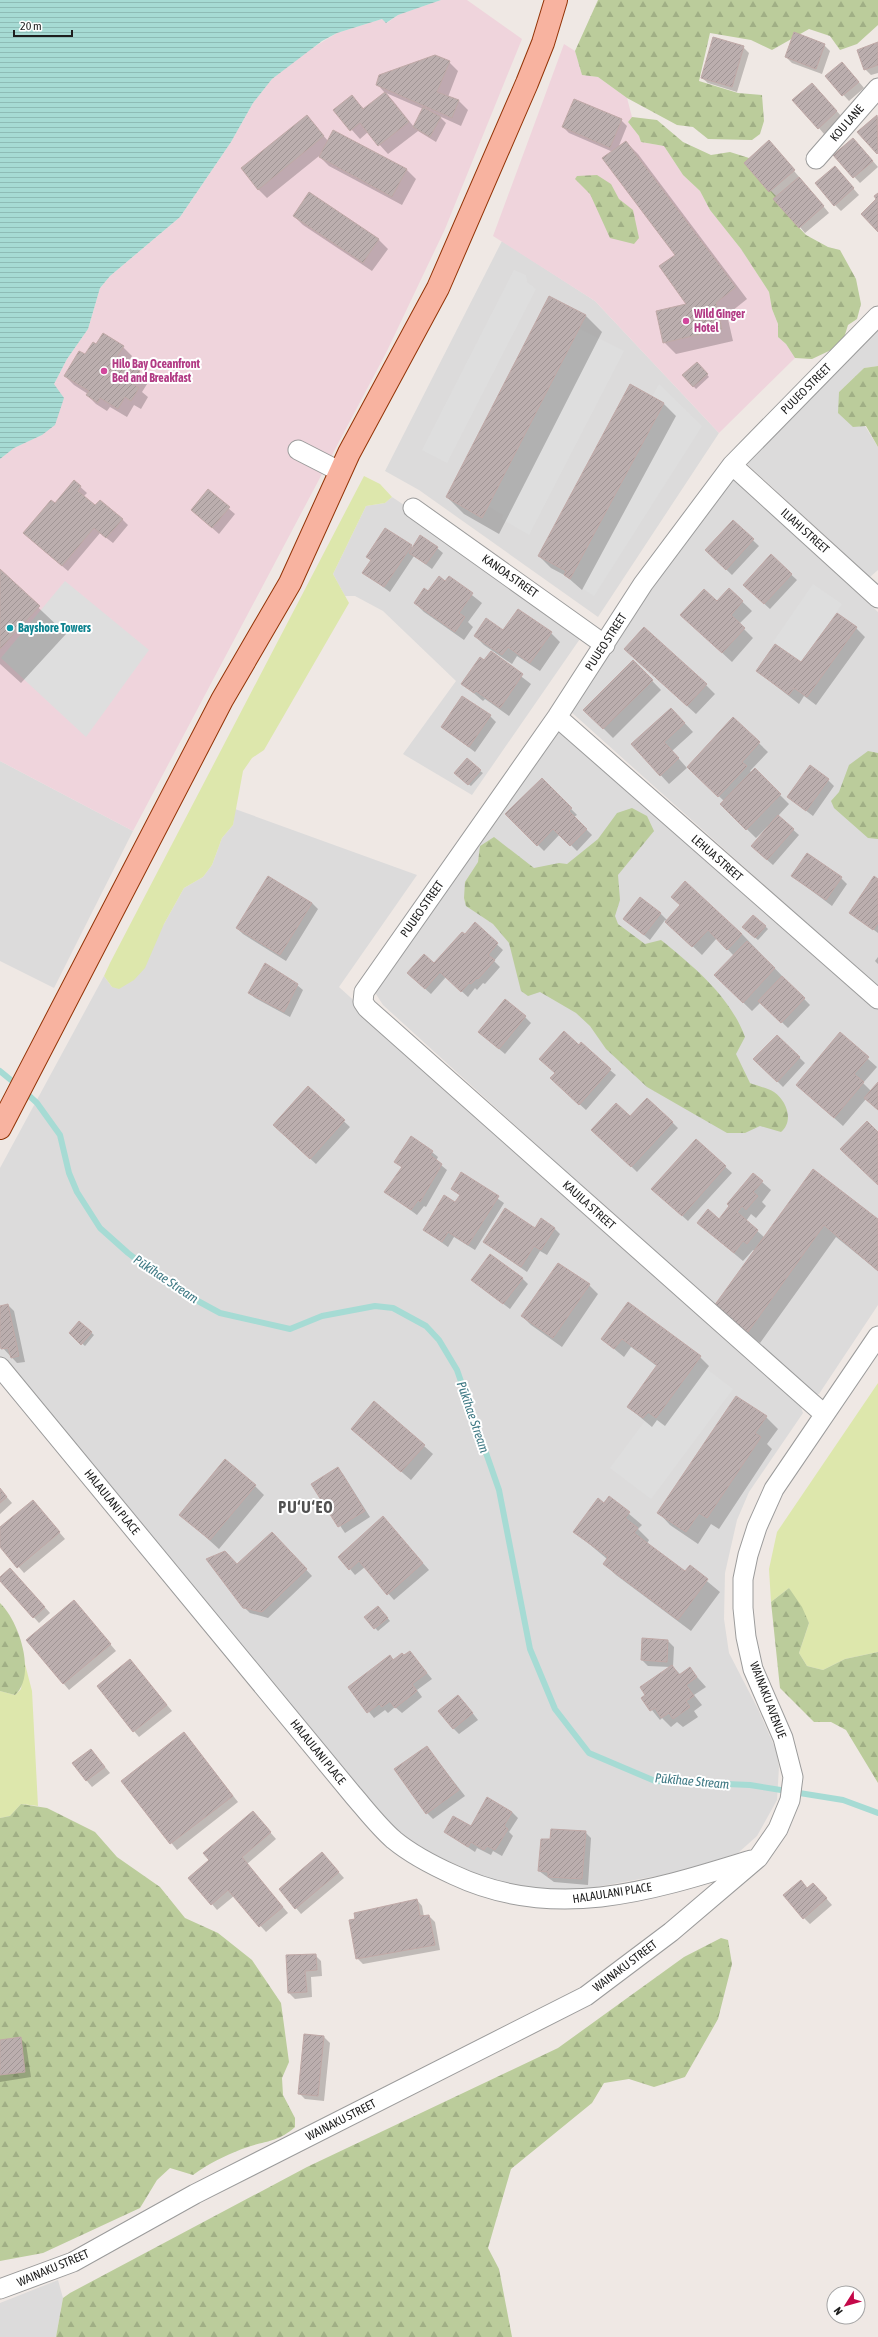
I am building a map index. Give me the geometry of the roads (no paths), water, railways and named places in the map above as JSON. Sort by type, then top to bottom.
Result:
[{"type":"main road","points":[[0,1128],[222,700],[290,583],[341,472],[438,288],[527,83],[543,43],[556,0]]},
{"type":"street","name":"KOU LANE","points":[[816,159],[878,88]]},
{"type":"street","name":"PUUEO STREET","points":[[364,992],[557,717],[605,645],[643,584],[732,465],[878,316]]},
{"type":"street","points":[[298,450],[341,472]]},
{"type":"street","name":"ILIAHI STREET","points":[[732,465],[878,598]]},
{"type":"street","name":"KANOA STREET","points":[[413,508],[605,645]]},
{"type":"street","name":"LEHUA STREET","points":[[557,717],[878,999]]},
{"type":"street","name":"KAUILA STREET","points":[[364,992],[363,1002],[367,1008],[824,1414]]},
{"type":"street","name":"WAINAKU AVENUE","points":[[671,1932],[758,1858],[778,1829],[790,1800],[794,1777],[787,1752],[783,1738],[753,1669],[742,1608],[743,1579],[757,1527],[774,1489],[878,1336]]},
{"type":"street","name":"HALAULANI PLACE","points":[[0,1367],[370,1815],[395,1840],[419,1856],[447,1872],[487,1888],[524,1897],[562,1900],[629,1893],[695,1877],[758,1858]]},
{"type":"street","name":"WAINAKU STREET","points":[[0,2289],[73,2262],[195,2194],[586,1996],[671,1932]]},
{"type":"water","points":[[0,0],[441,0],[398,15],[386,23],[382,19],[337,33],[322,41],[272,79],[253,103],[231,142],[180,217],[110,276],[100,288],[88,329],[67,359],[54,384],[64,398],[55,425],[42,435],[14,448],[0,459]]},
{"type":"waterway","name":"Pūkīhae Stream","points":[[0,1071],[17,1085]]},
{"type":"waterway","name":"Pūkīhae Stream","points":[[24,1091],[37,1103],[60,1135],[69,1173],[77,1192],[100,1228],[128,1253],[172,1287],[220,1313],[290,1329],[322,1316],[375,1306],[393,1308],[426,1326],[439,1340],[457,1370],[499,1490],[530,1649],[555,1709],[589,1753],[655,1781],[750,1785],[843,1800],[878,1813]]},
{"type":"place","name":"Wild Ginger Hotel","points":[[686,321]]},
{"type":"place","name":"Hilo Bay Oceanfront Bed and Breakfast","points":[[104,371]]},
{"type":"place","name":"Bayshore Towers","points":[[10,628]]},
{"type":"district","name":"PU‘U‘EO","points":[[306,1507]]}]
